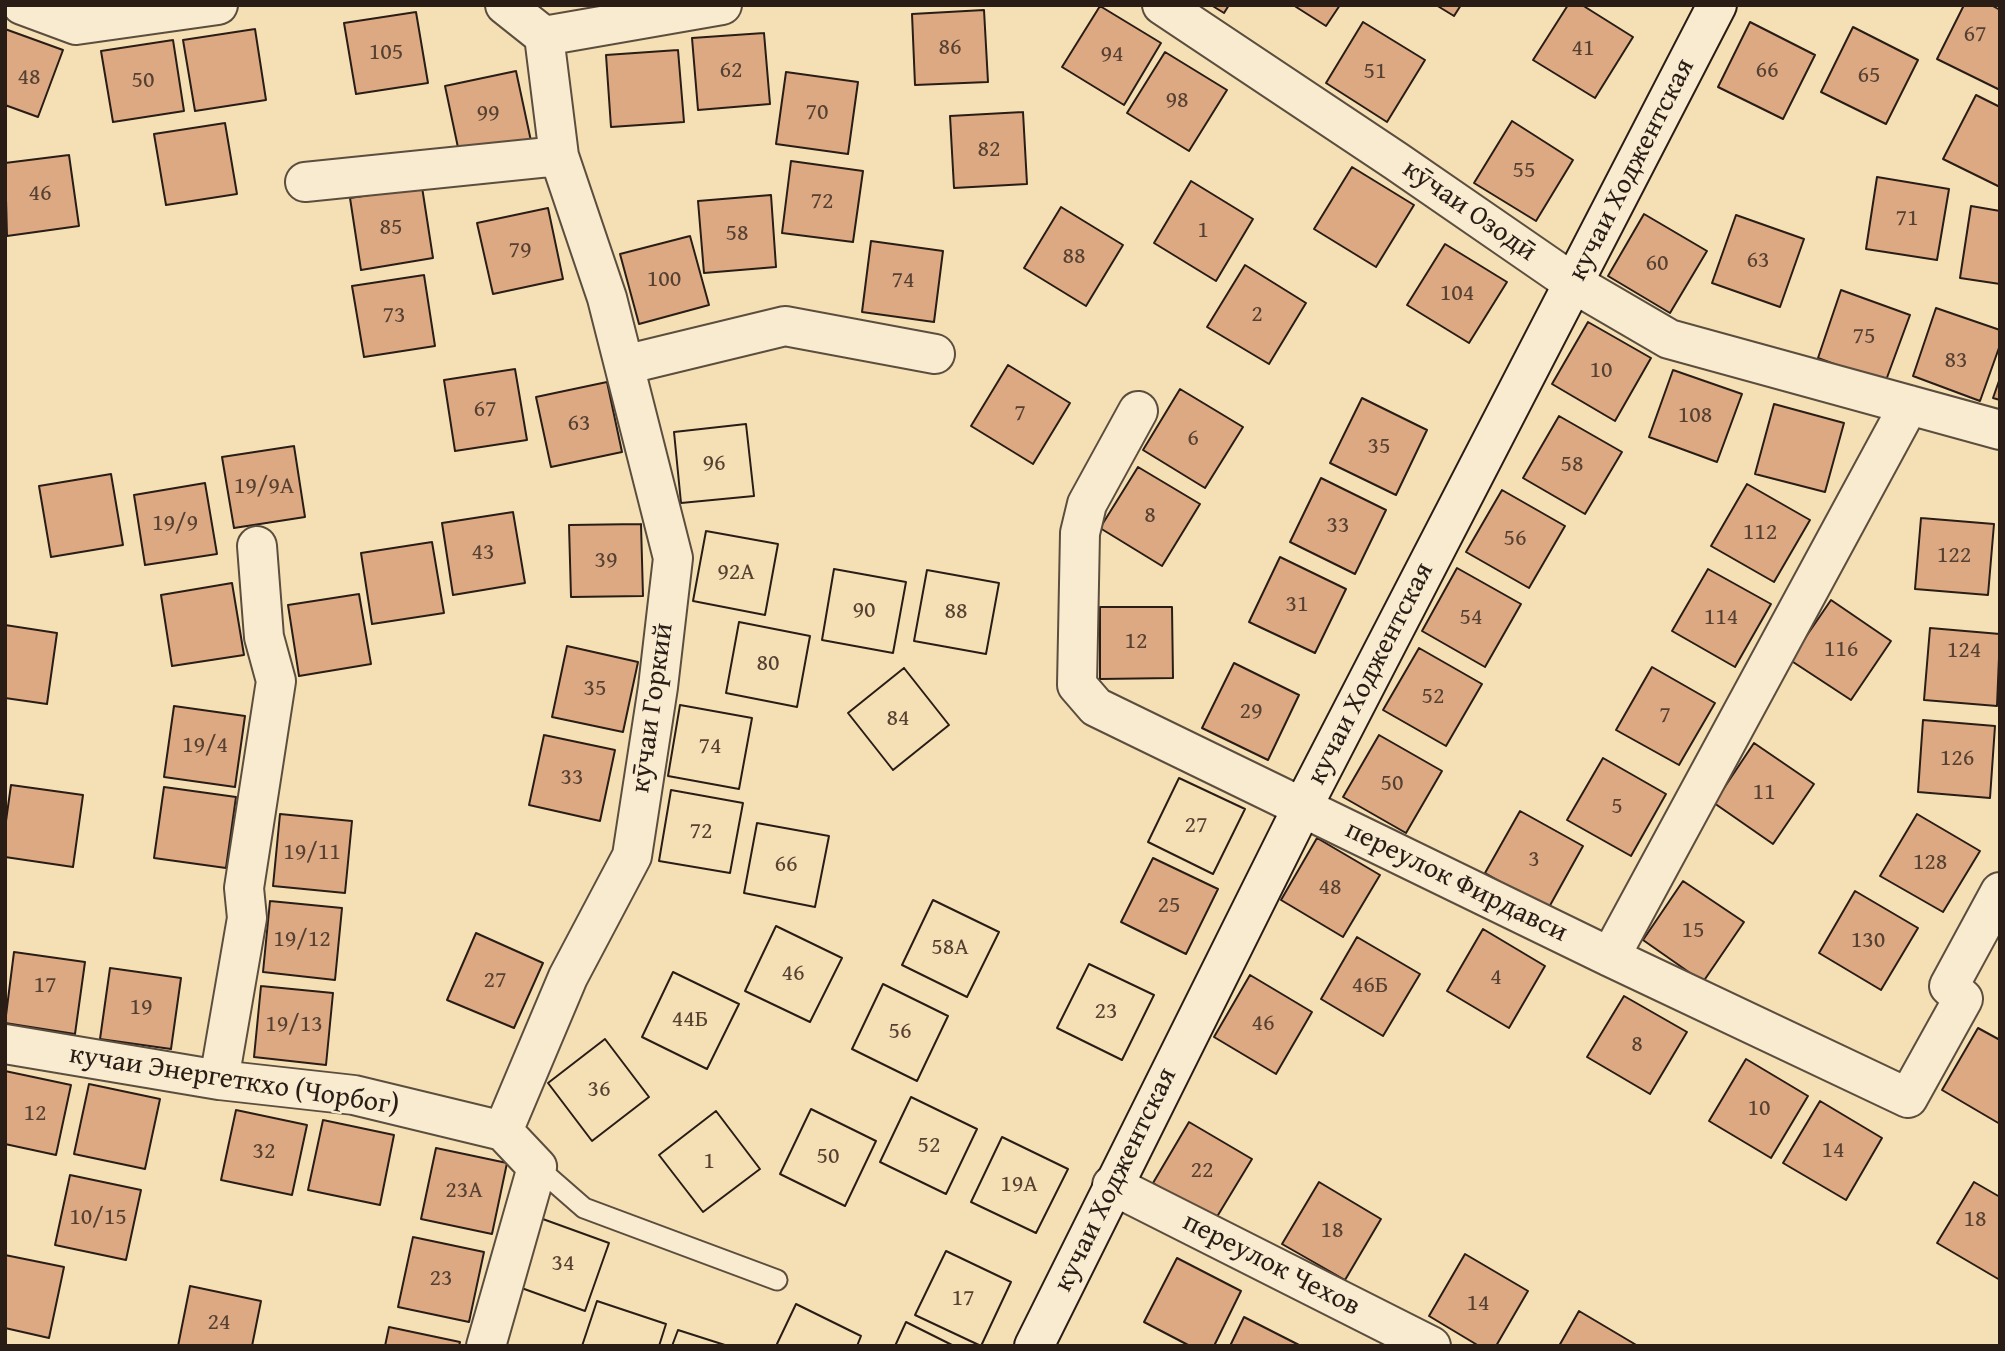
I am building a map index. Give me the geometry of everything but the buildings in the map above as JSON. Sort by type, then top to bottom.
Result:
[{"type":"street","points":[[22,5],[76,25],[218,5]]},
{"type":"street","points":[[505,5],[544,36],[723,5]]},
{"type":"street","name":"кӯчаи Озодӣ","points":[[1162,5],[1573,283],[1669,339],[2000,430]]},
{"type":"street","name":"кучаи Ходжентская","points":[[1034,1346],[1302,808],[1717,5]]},
{"type":"street","name":"кӯчаи Горкий","points":[[503,1131],[568,977],[632,856],[658,687],[673,558],[607,299],[559,156],[544,36]]},
{"type":"street","points":[[305,182],[559,156]]},
{"type":"street","points":[[624,365],[785,326],[935,354]]},
{"type":"street","points":[[1610,957],[1909,405]]},
{"type":"street","name":"переулок Фирдавси","points":[[1138,411],[1087,504],[1080,533],[1077,685],[1096,707],[1610,957],[1908,1098],[1963,999],[1949,986],[2000,892]]},
{"type":"street","points":[[219,1080],[247,918],[244,888],[276,681],[264,637],[257,546]]},
{"type":"street","name":"кучаи Энергеткхо (Чорбог)","points":[[5,1044],[219,1080],[354,1095],[503,1131]]},
{"type":"street","points":[[486,1346],[537,1167],[503,1131]]},
{"type":"street","name":"переулок Чехов","points":[[1112,1185],[1431,1346]]},
{"type":"lane","points":[[537,1167],[584,1208],[777,1280]]}]
